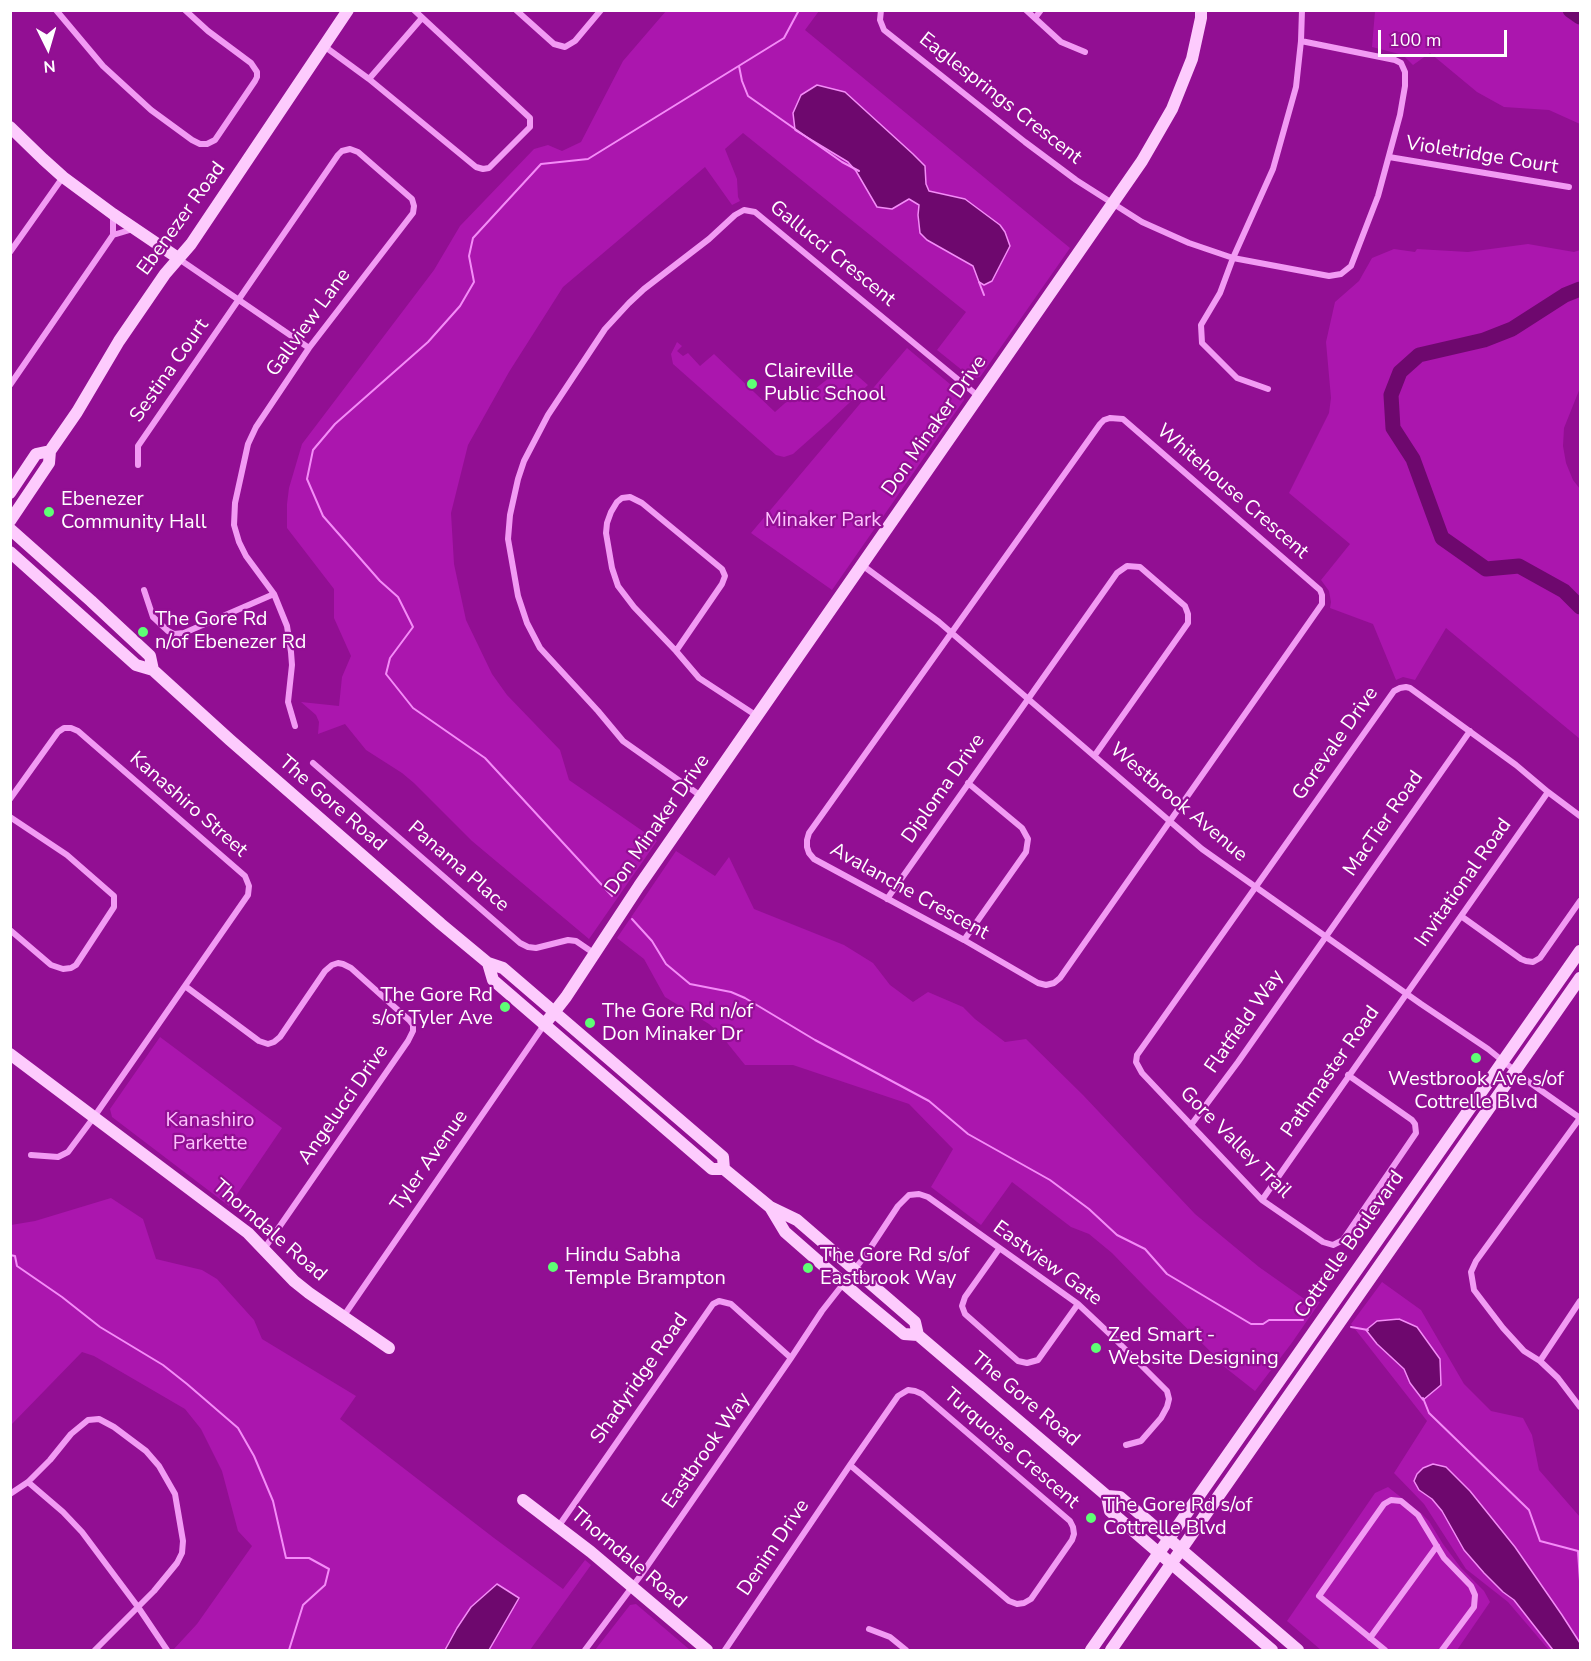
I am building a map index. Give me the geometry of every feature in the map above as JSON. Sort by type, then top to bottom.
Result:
[{"type":"main road","name":"Ebenezer Road","points":[[10,521],[49,463],[50,451],[77,412],[125,333],[165,274],[191,244],[348,10]]},
{"type":"main road","name":"Don Minaker Drive","points":[[544,1025],[1143,161],[1172,109],[1192,59],[1201,10]]},
{"type":"main road","points":[[10,127],[63,177],[178,258]]},
{"type":"main road","name":"Ebenezer Road","points":[[10,493],[36,454],[50,451]]},
{"type":"main road","name":"The Gore Road","points":[[10,529],[150,656],[153,670]]},
{"type":"main road","name":"The Gore Road","points":[[10,552],[136,665],[153,670],[230,740],[488,963],[503,968],[723,1157],[724,1169]]},
{"type":"main road","name":"Cottrelle Boulevard","points":[[1090,1650],[1581,951]]},
{"type":"main road","name":"The Gore Road","points":[[488,963],[493,980],[544,1025],[712,1169],[724,1169],[770,1207],[796,1220],[915,1322],[918,1335]]},
{"type":"main road","name":"Cottrelle Boulevard","points":[[1111,1650],[1581,978]]},
{"type":"main road","name":"Thorndale Road","points":[[10,1054],[248,1233],[294,1281],[309,1293],[389,1348]]},
{"type":"main road","name":"The Gore Road","points":[[770,1207],[785,1232],[904,1334],[918,1335],[1107,1496],[1119,1497],[1298,1650]]},
{"type":"main road","name":"The Gore Road","points":[[1107,1496],[1110,1511],[1272,1650]]},
{"type":"main road","name":"Thorndale Road","points":[[523,1500],[591,1552],[707,1650]]},
{"type":"street","points":[[56,10],[103,66],[151,110],[192,140],[200,144],[207,144],[215,140],[255,81],[257,72],[250,63],[185,10]]},
{"type":"street","points":[[324,46],[369,79],[476,167],[489,168],[530,127],[530,118],[414,10]]},
{"type":"street","points":[[516,10],[554,44],[565,47],[574,41],[601,10]]},
{"type":"street","name":"Eaglesprings Crescent","points":[[881,10],[880,20],[884,30],[1024,142],[1076,180],[1142,222],[1189,243],[1233,258],[1329,276],[1341,274],[1351,266],[1378,196],[1406,87],[1405,72],[1401,63],[1395,60],[1301,41]]},
{"type":"street","points":[[1026,10],[1061,42],[1085,52]]},
{"type":"street","points":[[1035,18],[1041,10]]},
{"type":"street","points":[[1268,389],[1237,378],[1202,343],[1201,325],[1220,293],[1233,258],[1273,169],[1296,87],[1302,10]]},
{"type":"street","points":[[369,79],[422,18]]},
{"type":"street","name":"Gallview Lane","points":[[239,300],[342,151],[350,149],[358,152],[412,199],[413,213],[309,348],[262,417],[250,438],[235,503],[234,525],[242,549],[274,594],[284,617],[292,665],[288,702],[295,726]]},
{"type":"street","name":"Violetridge Court","points":[[1389,158],[1569,187]]},
{"type":"street","points":[[10,252],[63,177]]},
{"type":"street","name":"Gallucci Crescent","points":[[701,796],[629,747],[553,663],[540,648],[527,623],[516,586],[508,539],[510,515],[524,461],[548,415],[604,329],[644,289],[744,210],[755,212],[979,397]]},
{"type":"street","points":[[10,386],[113,236],[114,214]]},
{"type":"street","points":[[113,236],[135,228]]},
{"type":"street","points":[[178,258],[309,348]]},
{"type":"street","name":"Sestina Court","points":[[138,465],[138,446],[239,300]]},
{"type":"street","name":"Whitehouse Crescent","points":[[952,633],[1100,424],[1110,418],[1123,419],[1320,590],[1322,595],[1321,608],[1170,822]]},
{"type":"street","points":[[676,651],[722,584],[725,576],[722,568],[642,503],[630,497],[622,498],[616,502],[611,512],[606,533],[612,568],[618,585],[634,607],[699,678],[757,716]]},
{"type":"street","name":"Westbrook Avenue","points":[[862,565],[914,602],[952,633],[1202,849],[1488,1049],[1580,1118]]},
{"type":"street","name":"Diploma Drive","points":[[887,899],[1117,573],[1127,566],[1140,567],[1185,606],[1188,623],[1095,755]]},
{"type":"street","points":[[144,590],[153,617],[174,634],[184,633],[274,594]]},
{"type":"street","name":"Avalanche Crescent","points":[[952,633],[809,833],[807,840],[809,853],[814,859],[1038,983],[1046,985],[1060,978],[1170,822]]},
{"type":"street","name":"Gorevale Drive","points":[[1255,886],[1394,691],[1406,687],[1470,731],[1581,816]]},
{"type":"street","name":"Kanashiro Street","points":[[10,799],[58,732],[64,728],[71,728],[78,731],[244,876],[249,886],[248,895],[68,1152],[58,1157],[31,1155]]},
{"type":"street","name":"MacTier Road","points":[[1325,936],[1470,731]]},
{"type":"street","name":"Panama Place","points":[[313,763],[520,943],[536,948],[559,941],[576,941],[595,954]]},
{"type":"street","points":[[964,940],[1026,852],[1028,839],[1022,828],[968,783]]},
{"type":"street","name":"Invitational Road","points":[[1406,993],[1548,792]]},
{"type":"street","points":[[10,817],[67,855],[114,896],[114,907],[71,968],[63,969],[51,965],[10,930]]},
{"type":"street","name":"Gore Valley Trail","points":[[1255,886],[1137,1055],[1137,1062],[1142,1073],[1262,1200],[1328,1245],[1343,1240],[1416,1133],[1412,1120],[1348,1075]]},
{"type":"street","points":[[1461,916],[1521,959],[1533,962],[1540,958],[1581,901]]},
{"type":"street","name":"Flatfield Way","points":[[1191,1125],[1325,936]]},
{"type":"street","name":"Angelucci Drive","points":[[185,986],[259,1041],[268,1044],[280,1036],[325,971],[332,965],[344,964],[413,1025],[408,1041],[264,1249]]},
{"type":"street","name":"Pathmaster Road","points":[[1262,1200],[1406,993]]},
{"type":"street","name":"Tyler Avenue","points":[[343,1317],[544,1025]]},
{"type":"street","points":[[1580,1118],[1476,1261],[1472,1272],[1474,1290],[1503,1328],[1524,1351],[1540,1361],[1558,1378],[1581,1407]]},
{"type":"street","name":"Eastview Gate","points":[[854,1270],[878,1238],[897,1206],[909,1195],[915,1193],[928,1197],[1078,1304],[1167,1391],[1169,1399],[1161,1418],[1140,1441],[1126,1445]]},
{"type":"street","points":[[999,1249],[965,1297],[962,1306],[965,1314],[1017,1361],[1027,1363],[1038,1360],[1078,1304]]},
{"type":"street","name":"Eastbrook Way","points":[[585,1650],[632,1587],[822,1311],[854,1270]]},
{"type":"street","name":"Shadyridge Road","points":[[558,1527],[713,1304],[719,1301],[731,1304],[791,1359]]},
{"type":"street","points":[[1540,1361],[1581,1301]]},
{"type":"street","name":"Turquoise Crescent","points":[[908,1390],[915,1391],[922,1394],[1070,1521],[1074,1534],[1030,1599],[1017,1604],[1009,1600],[850,1465],[898,1396],[908,1390]]},
{"type":"street","points":[[10,1494],[28,1482],[71,1434],[88,1420],[99,1419],[114,1427],[146,1451],[159,1466],[175,1494],[183,1541],[182,1553],[177,1563],[154,1591],[94,1650]]},
{"type":"street","name":"Denim Drive","points":[[725,1650],[850,1465]]},
{"type":"street","points":[[28,1482],[82,1532],[167,1650]]},
{"type":"street","points":[[1385,1650],[1319,1596],[1384,1504],[1391,1500],[1401,1501],[1418,1515],[1444,1558],[1471,1586],[1475,1596],[1474,1606],[1442,1650]]},
{"type":"street","points":[[1370,1638],[1437,1546]]},
{"type":"street","points":[[869,1629],[890,1637],[906,1650]]},
{"type":"green space","points":[[666,11],[819,11],[805,30],[1070,248],[980,377],[973,379],[937,350],[966,312],[743,133],[725,149],[737,179],[740,201],[732,205],[705,167],[563,287],[509,372],[468,445],[451,513],[454,564],[466,620],[492,674],[507,695],[560,750],[569,780],[657,841],[589,939],[472,841],[414,783],[366,750],[345,724],[318,734],[319,722],[316,715],[301,702],[339,706],[342,677],[351,656],[334,618],[334,589],[287,528],[287,504],[289,488],[302,444],[434,270],[460,226],[534,149],[548,145],[562,151],[581,142],[623,61]]},
{"type":"green space","points":[[1375,11],[1580,11],[1580,124],[1549,110],[1504,107],[1477,92],[1430,53],[1413,65],[1403,55],[1372,47]]},
{"type":"green space","points":[[1528,244],[1574,252],[1580,250],[1580,388],[1564,428],[1563,446],[1566,463],[1573,480],[1580,489],[1580,739],[1446,628],[1415,680],[1403,677],[1396,680],[1373,624],[1330,608],[1329,591],[1321,580],[1350,544],[1289,493],[1329,413],[1331,398],[1326,342],[1335,302],[1359,281],[1372,258],[1394,249],[1415,252],[1417,249],[1468,252]]},
{"type":"green space","points":[[677,342],[682,346],[677,351],[683,356],[688,353],[700,366],[714,354],[775,412],[793,396],[799,402],[845,365],[868,385],[793,454],[784,457],[776,455],[673,364],[671,354]]},
{"type":"green space","name":"Minaker Park","points":[[907,348],[963,395],[964,400],[832,590],[751,533]]},
{"type":"green space","points":[[676,851],[715,876],[729,857],[754,909],[844,945],[873,963],[890,985],[913,1002],[928,992],[963,1007],[1005,1042],[1026,1039],[1083,1095],[1195,1214],[1259,1267],[1303,1298],[1320,1302],[1255,1391],[1222,1365],[1112,1253],[1089,1234],[1071,1227],[1012,1182],[981,1225],[931,1187],[953,1149],[909,1104],[793,1065],[745,1065],[709,1024],[665,997],[644,959],[617,938]]},
{"type":"green space","name":"Kanashiro Parkette","points":[[160,1037],[282,1128],[229,1206],[112,1117],[110,1109]]},
{"type":"green space","points":[[111,1198],[143,1219],[156,1259],[202,1270],[217,1279],[254,1320],[262,1339],[356,1396],[340,1419],[494,1538],[563,1589],[585,1560],[591,1565],[530,1650],[173,1650],[197,1624],[252,1546],[238,1531],[222,1471],[201,1429],[185,1409],[94,1356],[82,1352],[11,1425],[11,1225],[35,1221]]},
{"type":"green space","points":[[1382,1282],[1421,1310],[1464,1384],[1491,1411],[1523,1418],[1532,1435],[1539,1470],[1580,1517],[1580,1650],[1549,1650],[1508,1602],[1466,1569],[1424,1504],[1394,1473],[1427,1421],[1351,1324]]},
{"type":"green space","points":[[1388,1487],[1429,1521],[1461,1568],[1484,1591],[1490,1602],[1457,1650],[1321,1650],[1287,1621],[1375,1493]]},
{"type":"green space","points":[[636,1604],[690,1650],[595,1650],[630,1605]]},
{"type":"shaded area","points":[[817,85],[845,92],[913,154],[925,166],[926,184],[929,191],[965,199],[1000,225],[1010,246],[992,281],[984,285],[979,282],[973,266],[927,240],[920,233],[919,205],[909,199],[892,209],[877,207],[856,171],[848,162],[795,130],[793,113],[801,95]]},
{"type":"shaded area","points":[[1399,1319],[1417,1327],[1440,1359],[1441,1385],[1423,1400],[1410,1383],[1404,1369],[1377,1344],[1366,1330],[1377,1321]]},
{"type":"shaded area","points":[[1433,1464],[1446,1467],[1470,1491],[1515,1547],[1580,1643],[1580,1650],[1553,1650],[1514,1600],[1484,1573],[1464,1550],[1442,1511],[1432,1499],[1419,1490],[1414,1481],[1423,1468]]},
{"type":"shaded area","points":[[497,1584],[519,1598],[489,1650],[445,1650],[471,1607]]},
{"type":"waterway","points":[[612,896],[485,758],[413,708],[386,674],[390,658],[413,627],[398,597],[380,581],[323,516],[307,479],[313,450],[335,424],[428,342],[460,306],[474,282],[469,256],[473,238],[541,164],[588,159],[784,38],[799,10]]},
{"type":"waterway","points":[[1570,10],[1580,17]]},
{"type":"waterway","points":[[739,66],[748,96],[842,162],[859,171]]},
{"type":"waterway","points":[[979,282],[984,295]]},
{"type":"waterway","points":[[1580,289],[1565,295],[1512,329],[1484,340],[1419,355],[1400,372],[1391,395],[1393,428],[1413,459],[1442,538],[1486,569],[1519,566],[1564,591],[1580,607]]},
{"type":"waterway","points":[[632,919],[652,941],[666,964],[690,984],[731,992],[745,998],[815,1040],[929,1101],[968,1134],[1050,1180],[1089,1209],[1117,1235],[1145,1249],[1167,1274],[1251,1324],[1263,1324],[1269,1320],[1303,1320]]},
{"type":"waterway","points":[[10,1255],[15,1256],[17,1266],[100,1327],[163,1365],[238,1428],[254,1456],[273,1501],[286,1558],[309,1558],[329,1569],[325,1585],[303,1605],[289,1650]]},
{"type":"waterway","points":[[1351,1327],[1368,1330]]},
{"type":"waterway","points":[[1423,1398],[1429,1413],[1529,1510],[1540,1541],[1578,1551],[1580,1581]]},
{"type":"place","name":"Claireville Public School","points":[[752,384]]},
{"type":"place","name":"Ebenezer Community Hall","points":[[49,512]]},
{"type":"place","name":"The Gore Rd n/of Ebenezer Rd","points":[[143,632]]},
{"type":"place","name":"The Gore Rd s/of Tyler Ave","points":[[505,1007]]},
{"type":"place","name":"The Gore Rd n/of Don Minaker Dr","points":[[590,1023]]},
{"type":"place","name":"Westbrook Ave s/of Cottrelle Blvd","points":[[1476,1058]]},
{"type":"place","name":"Hindu Sabha Temple Brampton","points":[[553,1267]]},
{"type":"place","name":"The Gore Rd s/of Eastbrook Way","points":[[808,1268]]},
{"type":"place","name":"Zed Smart - Website Designing","points":[[1096,1348]]},
{"type":"place","name":"The Gore Rd s/of Cottrelle Blvd","points":[[1091,1518]]}]
